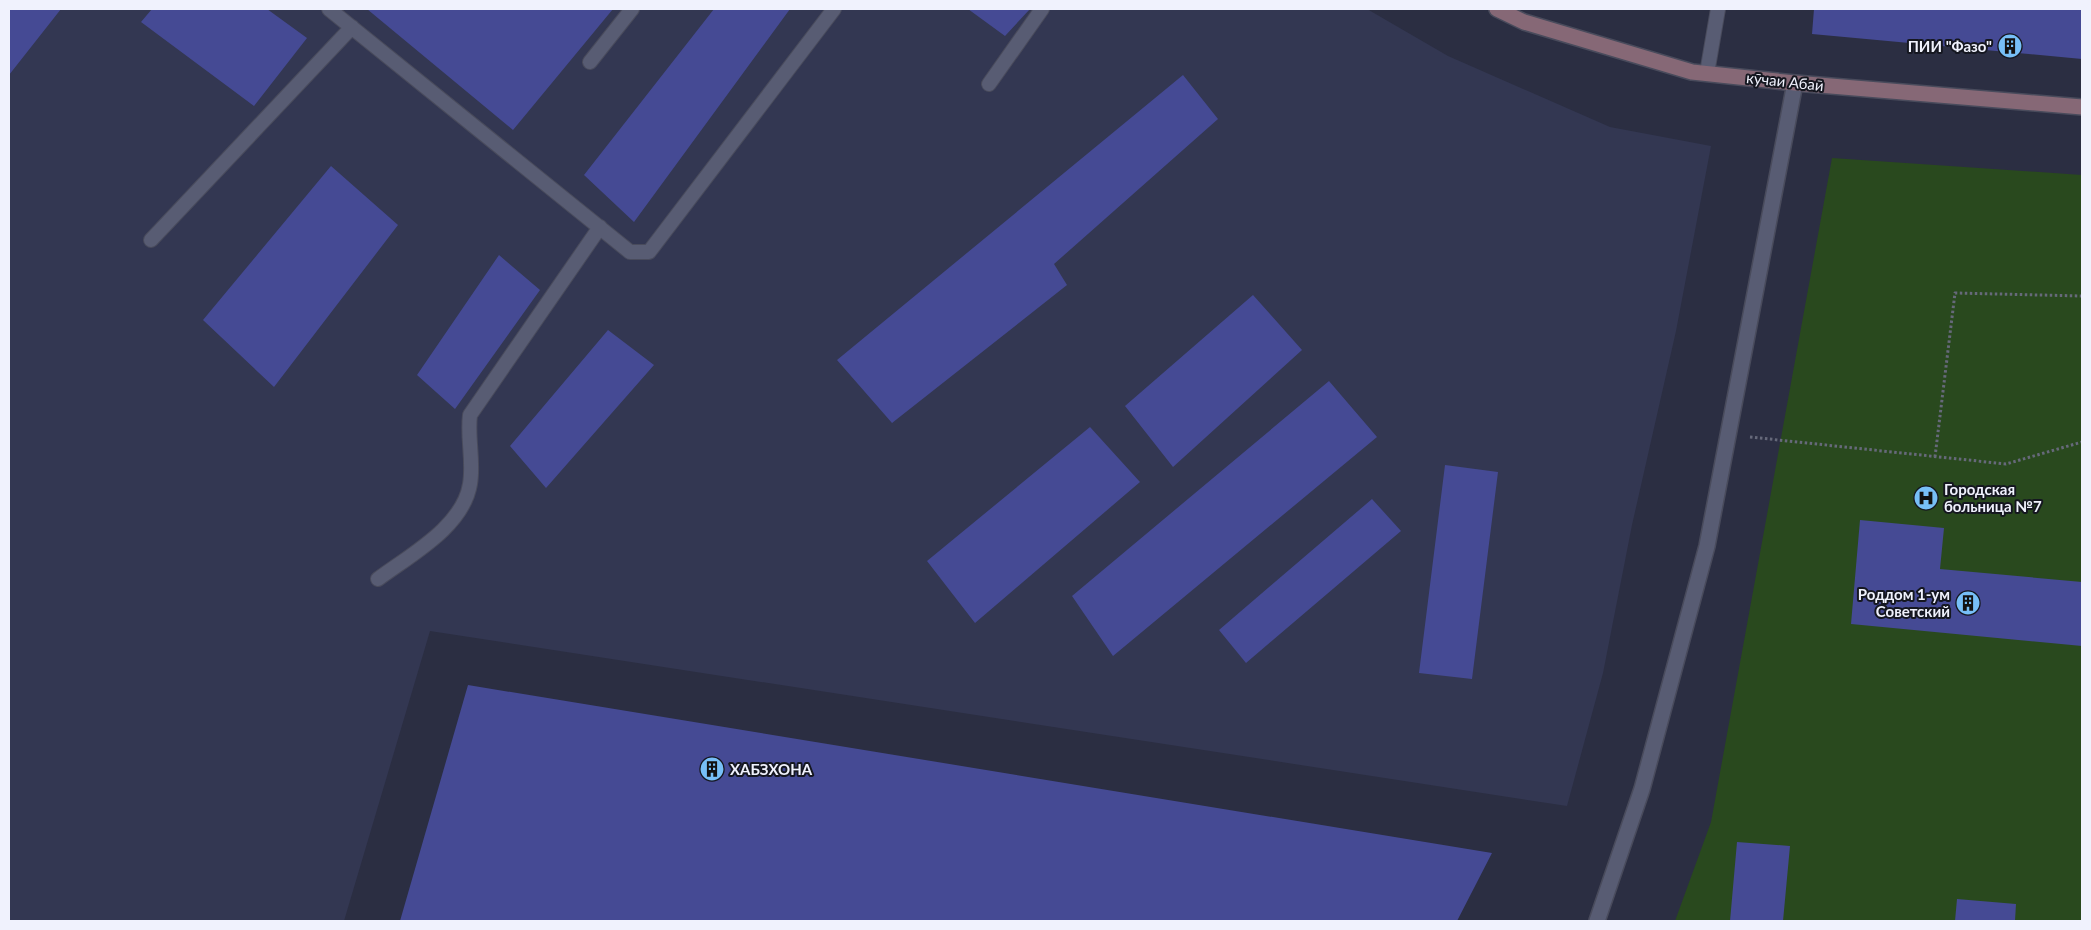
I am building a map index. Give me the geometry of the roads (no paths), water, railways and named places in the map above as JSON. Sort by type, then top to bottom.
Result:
[{"type":"street","name":"кӯчаи Абаӣ","points":[[1497,9],[1524,22],[1692,72],[1795,83],[2082,107]]},
{"type":"street","points":[[1597,921],[1642,789],[1707,546],[1795,83]]},
{"type":"lane","points":[[329,9],[630,252],[649,252],[834,9]]},
{"type":"lane","points":[[590,62],[632,9]]},
{"type":"lane","points":[[989,84],[1042,9]]},
{"type":"lane","points":[[1707,73],[1718,9]]},
{"type":"lane","points":[[151,240],[352,27]]},
{"type":"lane","points":[[378,579],[447,527],[461,508],[470,485],[468,441],[470,415],[600,227]]},
{"type":"place","name":"ПИИ \"Фазо\"","points":[[2010,46]]},
{"type":"place","name":"Городская больница №7","points":[[1926,498]]},
{"type":"place","name":"Роддом 1-ум Советский","points":[[1968,603]]},
{"type":"place","name":"ХАБЗХОНА","points":[[712,769]]}]
